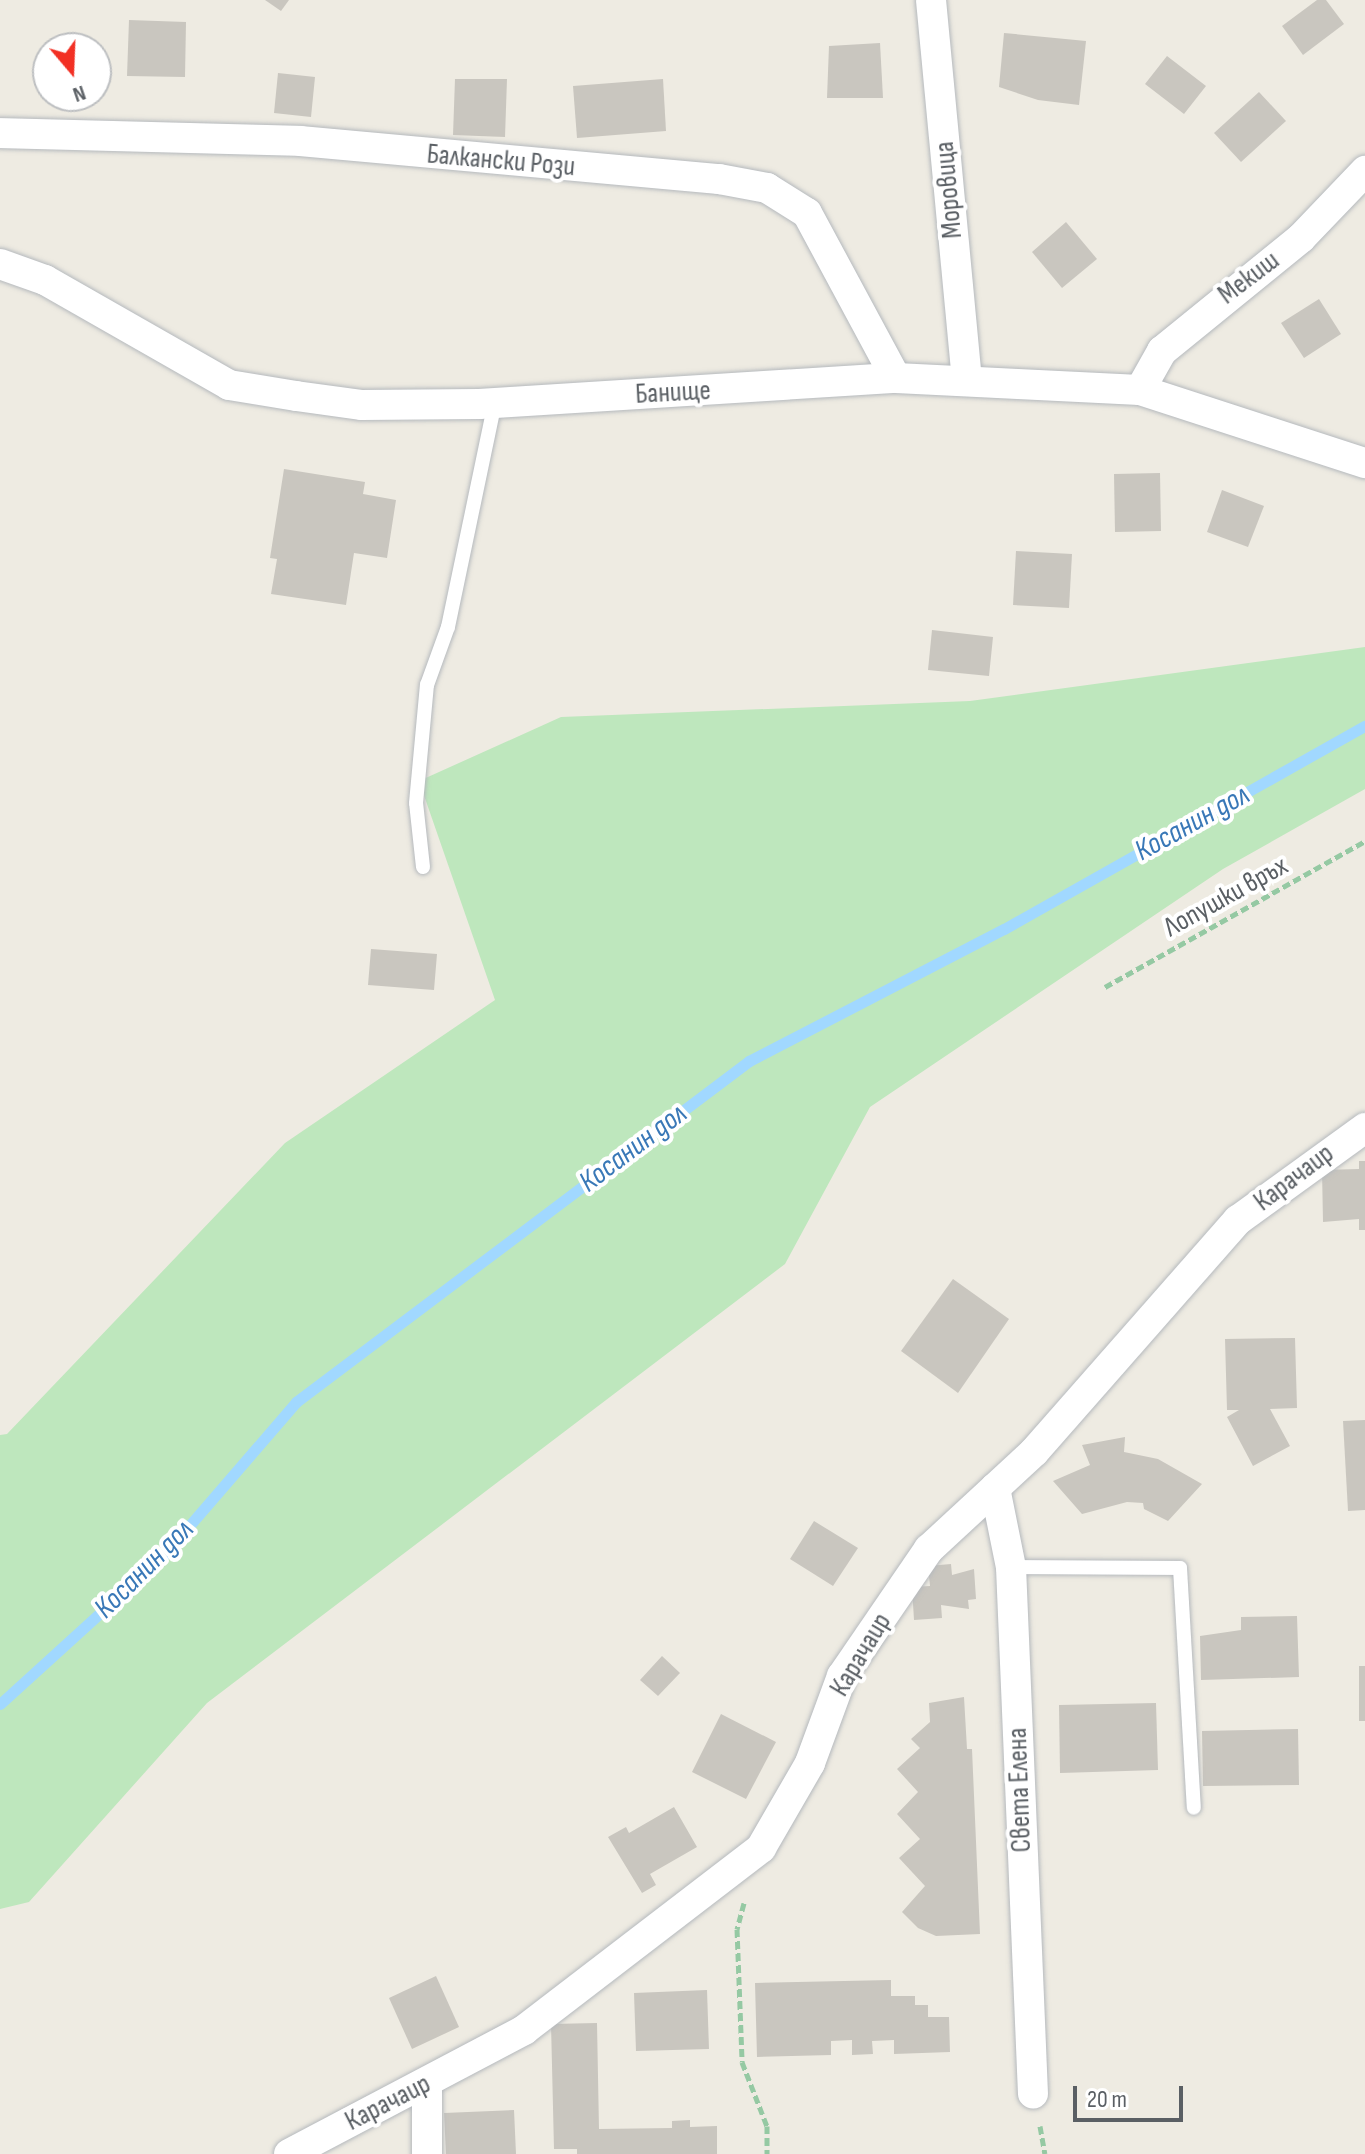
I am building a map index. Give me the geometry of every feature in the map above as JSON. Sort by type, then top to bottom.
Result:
[{"type":"street","name":"Моровица","points":[[931,0],[967,380]]},
{"type":"street","name":"Балкански Рози","points":[[0,133],[300,141],[719,179],[767,188],[807,213],[896,378]]},
{"type":"street","name":"Мекиш","points":[[1140,390],[1162,351],[1301,238],[1365,171]]},
{"type":"street","name":"Банище","points":[[0,264],[45,280],[229,385],[362,405],[495,403],[896,378],[1140,390],[1365,463]]},
{"type":"street","name":"Карачаир","points":[[289,2154],[427,2084],[524,2030],[761,1848],[810,1763],[842,1676],[929,1549],[1034,1452],[1238,1220],[1365,1128]]},
{"type":"street","name":"Света Елена","points":[[995,1488],[1011,1567],[1033,2094]]},
{"type":"street","points":[[427,2084],[427,2154]]},
{"type":"lane","points":[[423,867],[416,803],[427,685],[448,627],[495,403]]},
{"type":"lane","points":[[1011,1567],[1180,1568],[1194,1808]]},
{"type":"path","name":"Лопушки връх","points":[[1105,987],[1365,841]]},
{"type":"path","points":[[761,1848],[737,1929],[742,2062],[767,2126],[767,2154]]},
{"type":"green space","points":[[1365,647],[1365,789],[1223,869],[870,1107],[785,1264],[207,1703],[29,1902],[0,1909],[0,1435],[7,1434],[285,1143],[495,1000],[419,781],[561,717],[970,701]]},
{"type":"building","points":[[265,0],[289,0],[281,11]]},
{"type":"building","points":[[1317,0],[1326,0],[1344,24],[1303,55],[1282,26]]},
{"type":"building","points":[[129,20],[186,22],[185,77],[127,76]]},
{"type":"building","points":[[1004,33],[1086,41],[1079,105],[1038,100],[999,87]]},
{"type":"building","points":[[880,43],[883,98],[827,98],[829,46]]},
{"type":"building","points":[[1167,56],[1206,86],[1184,114],[1145,84]]},
{"type":"building","points":[[278,73],[315,77],[311,117],[274,113]]},
{"type":"building","points":[[455,79],[507,79],[505,137],[453,135]]},
{"type":"building","points":[[663,79],[666,131],[577,138],[573,86]]},
{"type":"building","points":[[1259,92],[1286,121],[1241,162],[1214,133]]},
{"type":"building","points":[[1066,222],[1097,259],[1062,288],[1032,252]]},
{"type":"building","points":[[1319,299],[1341,334],[1304,358],[1281,323]]},
{"type":"building","points":[[284,469],[365,482],[363,494],[396,500],[387,558],[354,553],[346,605],[271,594],[277,559],[270,558]]},
{"type":"building","points":[[1160,473],[1161,531],[1115,532],[1114,474]]},
{"type":"building","points":[[1222,490],[1264,506],[1248,547],[1207,532]]},
{"type":"building","points":[[1016,551],[1072,554],[1069,608],[1013,605]]},
{"type":"building","points":[[932,630],[993,637],[989,676],[928,670]]},
{"type":"building","points":[[371,949],[437,954],[434,990],[368,985]]},
{"type":"building","points":[[1359,1161],[1365,1161],[1365,1230],[1359,1230],[1359,1219],[1323,1222],[1322,1170],[1359,1169]]},
{"type":"building","points":[[953,1279],[1009,1319],[958,1393],[901,1351]]},
{"type":"building","points":[[1295,1338],[1297,1408],[1270,1409],[1290,1446],[1253,1466],[1227,1417],[1239,1410],[1227,1410],[1225,1339]]},
{"type":"building","points":[[1365,1420],[1365,1510],[1348,1511],[1343,1421]]},
{"type":"building","points":[[1125,1437],[1124,1452],[1158,1459],[1202,1484],[1168,1521],[1144,1509],[1143,1503],[1127,1502],[1082,1514],[1053,1481],[1090,1465],[1082,1445]]},
{"type":"building","points":[[814,1521],[858,1548],[833,1586],[790,1559]]},
{"type":"building","points":[[951,1564],[952,1575],[974,1569],[976,1599],[968,1600],[969,1609],[941,1605],[942,1618],[914,1620],[912,1587],[930,1586],[928,1566]]},
{"type":"building","points":[[1297,1616],[1299,1677],[1201,1680],[1200,1636],[1241,1630],[1241,1617]]},
{"type":"building","points":[[662,1656],[680,1673],[658,1696],[640,1680]]},
{"type":"building","points":[[1359,1666],[1365,1666],[1365,1721],[1359,1721]]},
{"type":"building","points":[[964,1697],[967,1749],[972,1749],[980,1934],[936,1936],[918,1928],[902,1912],[925,1886],[899,1858],[920,1839],[897,1814],[918,1792],[897,1769],[920,1748],[911,1739],[930,1722],[929,1703]]},
{"type":"building","points":[[1156,1703],[1158,1770],[1060,1773],[1059,1705]]},
{"type":"building","points":[[721,1714],[776,1742],[746,1799],[692,1772]]},
{"type":"building","points":[[1298,1729],[1299,1785],[1203,1786],[1202,1731]]},
{"type":"building","points":[[674,1807],[697,1847],[650,1874],[656,1885],[642,1893],[608,1837],[626,1827],[629,1833]]},
{"type":"building","points":[[436,1976],[459,2027],[412,2049],[389,1998]]},
{"type":"building","points":[[891,1980],[891,1996],[915,1996],[915,2005],[928,2005],[928,2017],[949,2017],[950,2052],[894,2054],[894,2040],[872,2041],[873,2054],[852,2055],[852,2040],[831,2041],[831,2055],[757,2057],[755,1983]]},
{"type":"building","points":[[707,1990],[709,2049],[636,2051],[634,1993]]},
{"type":"building","points":[[597,2023],[599,2129],[672,2128],[672,2121],[690,2120],[690,2127],[717,2126],[717,2154],[577,2154],[577,2149],[554,2149],[551,2024]]},
{"type":"building","points":[[514,2110],[516,2154],[446,2154],[444,2113]]},
{"type":"waterway","name":"Косанин дол","points":[[0,1704],[164,1555],[296,1402],[749,1061],[1004,929],[1365,726]]}]
